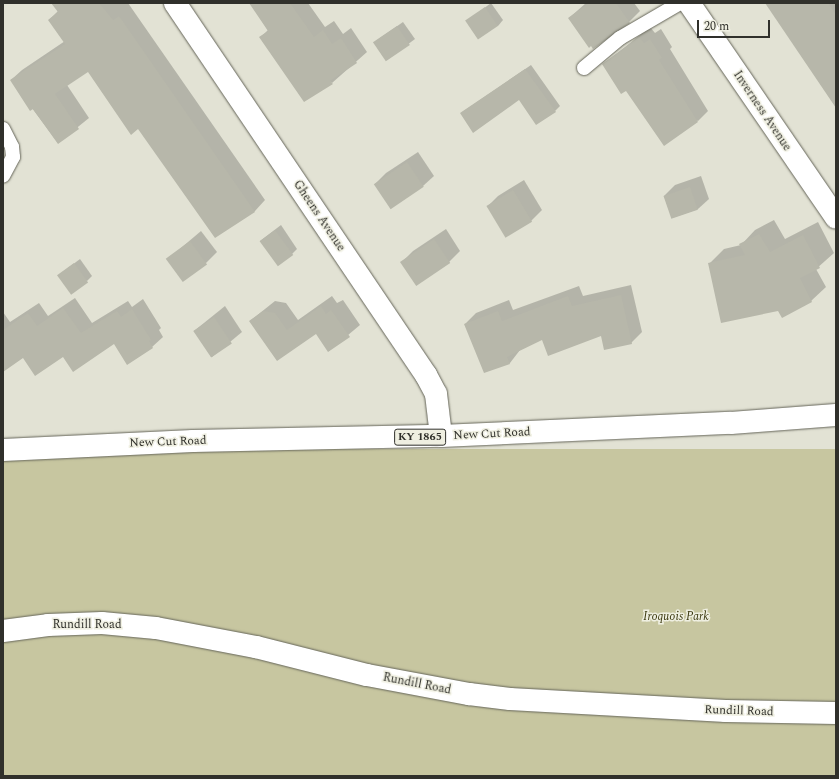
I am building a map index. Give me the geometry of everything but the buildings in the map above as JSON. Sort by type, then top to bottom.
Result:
[{"type":"street","name":"Gheens Avenue","points":[[175,3],[426,375],[436,394],[441,436]]},
{"type":"street","name":"Inverness Avenue","points":[[689,3],[836,218]]},
{"type":"street","name":"New Cut Road","points":[[3,450],[193,441],[441,436],[731,423],[836,415]]},
{"type":"street","name":"Rundill Road","points":[[3,631],[48,625],[102,623],[156,628],[249,645],[375,676],[469,694],[510,700],[726,712],[836,713]]},
{"type":"lane","points":[[584,68],[620,38],[680,3]]},
{"type":"lane","points":[[3,129],[12,147],[13,157],[3,176]]},
{"type":"green space","name":"Iroquois Park","points":[[3,449],[836,449],[836,776],[3,776]]}]
